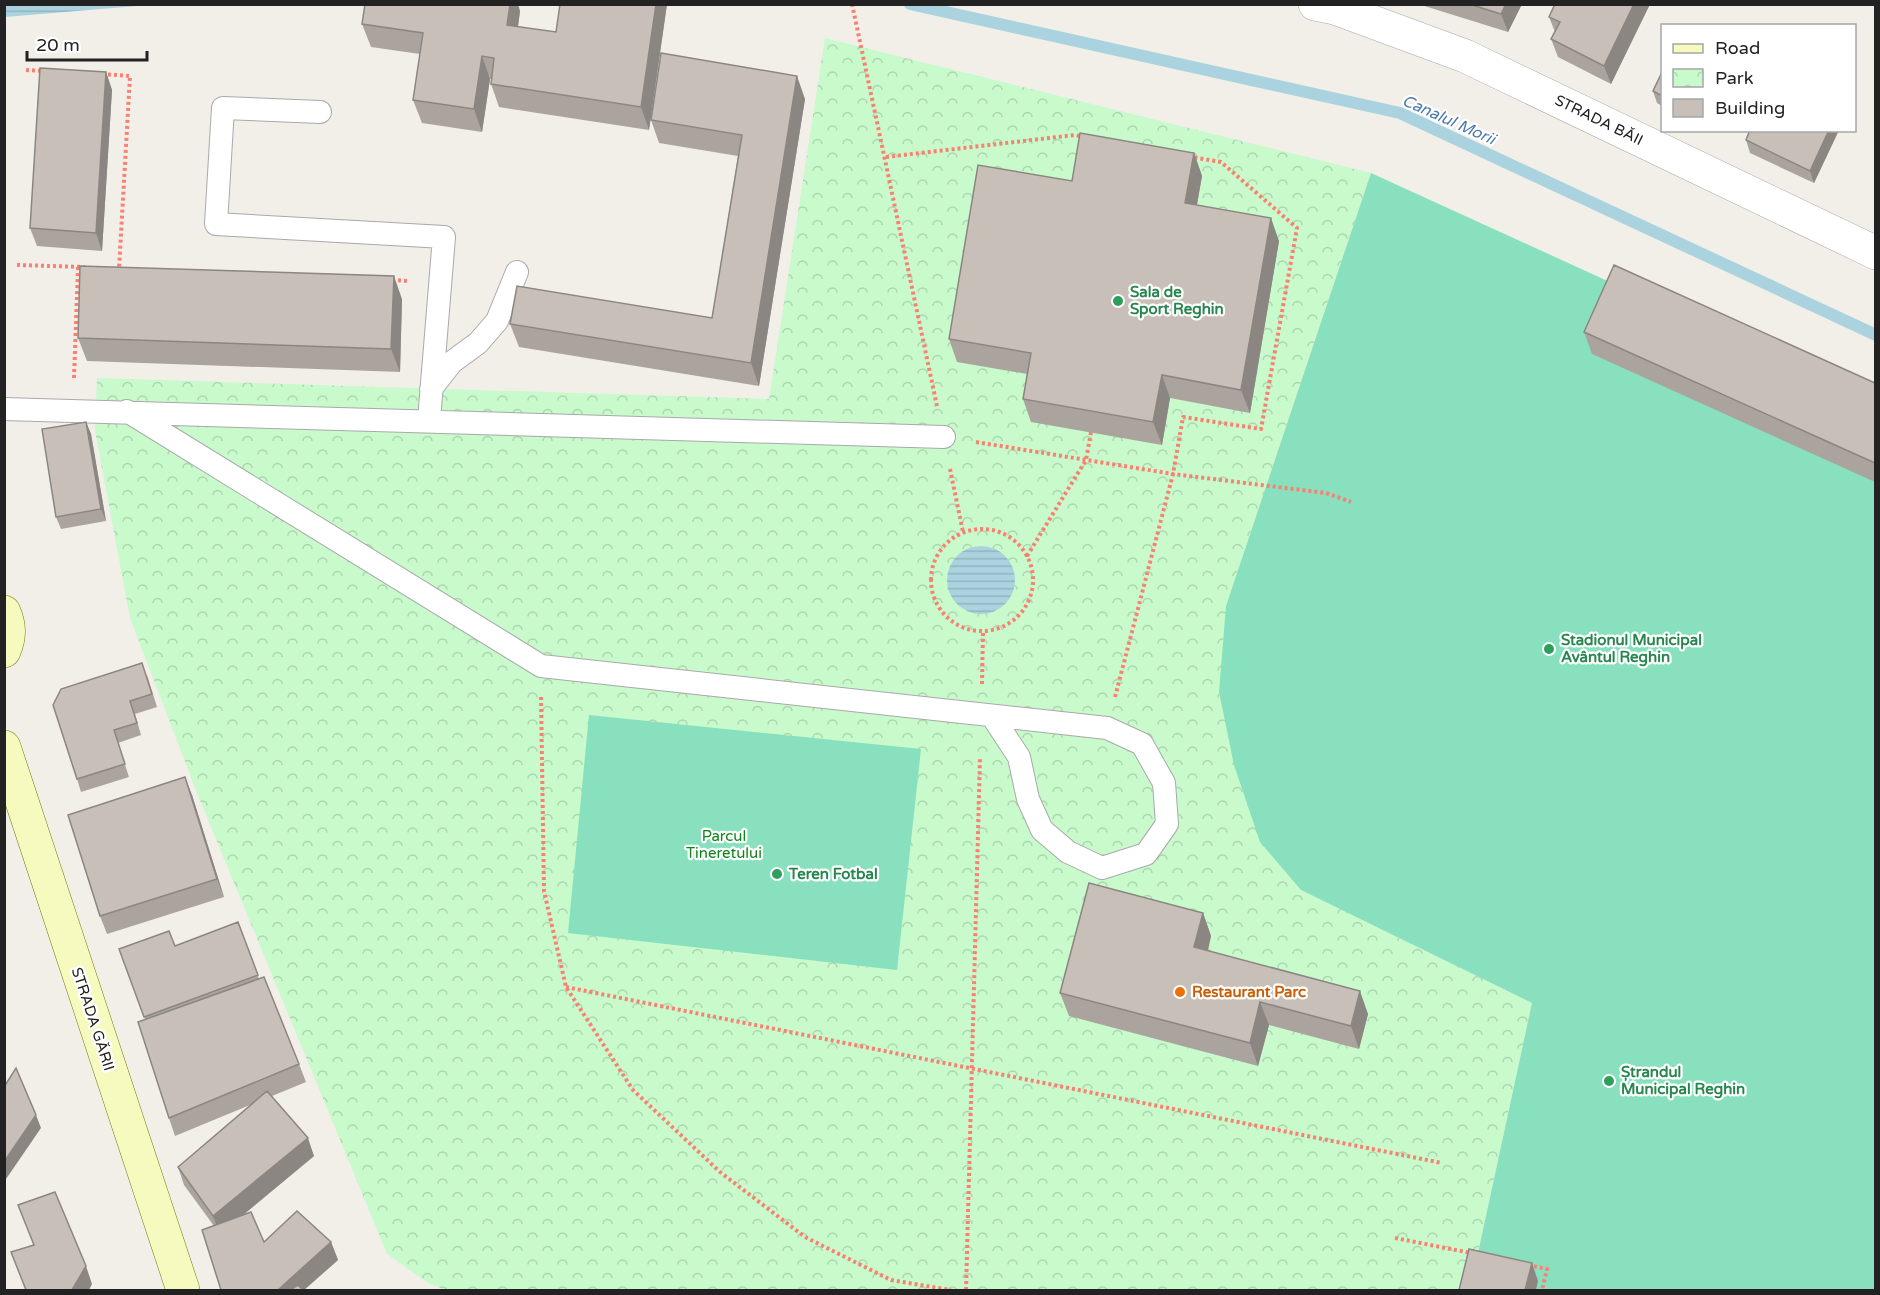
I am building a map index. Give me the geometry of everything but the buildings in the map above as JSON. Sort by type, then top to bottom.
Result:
[{"type":"main road","points":[[4,612],[9,624],[9,640],[4,651]]},
{"type":"main road","name":"STRADA GĂRII","points":[[4,747],[183,1290]]},
{"type":"street","name":"STRADA BĂII","points":[[1315,4],[1335,8],[1465,56],[1875,253]]},
{"type":"lane","points":[[320,112],[223,108],[216,224],[444,237],[429,420]]},
{"type":"lane","points":[[431,389],[452,362],[478,343],[497,321],[517,272]]},
{"type":"lane","points":[[4,409],[944,437]]},
{"type":"lane","points":[[127,411],[541,666],[1107,728],[1142,744],[1164,783],[1167,824],[1146,855],[1102,868],[1068,852],[1042,830],[1028,799],[1019,757],[987,715]]},
{"type":"path","points":[[852,4],[963,532]]},
{"type":"path","points":[[26,70],[55,71]]},
{"type":"path","points":[[98,74],[130,76],[119,269]]},
{"type":"path","points":[[886,157],[1075,135],[1086,137]]},
{"type":"path","points":[[1107,728],[1173,474],[1183,417],[1261,429],[1297,228],[1221,162],[1191,157]]},
{"type":"path","points":[[17,265],[88,267]]},
{"type":"path","points":[[74,378],[78,267]]},
{"type":"path","points":[[109,268],[131,269]]},
{"type":"path","points":[[380,280],[440,282]]},
{"type":"path","points":[[1027,556],[1086,460],[1091,432]]},
{"type":"path","points":[[944,437],[1173,474],[1326,492],[1351,502]]},
{"type":"path","points":[[980,529],[999,531],[1015,541],[1027,556],[1032,574],[1032,591],[1025,607],[1014,620],[1000,628],[983,632],[966,629],[950,620],[938,607],[932,591],[931,573],[936,556],[947,542],[963,532],[980,529]]},
{"type":"path","points":[[966,1290],[972,1069],[987,715],[983,632]]},
{"type":"path","points":[[541,666],[544,891],[566,987],[633,1090],[720,1172],[805,1237],[891,1280],[951,1290]]},
{"type":"path","points":[[566,987],[1443,1163]]},
{"type":"path","points":[[1395,1238],[1477,1254]]},
{"type":"path","points":[[1524,1264],[1547,1269],[1542,1290]]},
{"type":"green space","name":"Parcul Tineretului","points":[[825,38],[1371,173],[1226,606],[1301,890],[1532,1003],[1470,1290],[445,1290],[428,1283],[387,1254],[197,793],[130,618],[95,431],[97,378],[769,399]]},
{"type":"green space","name":"Stadionul Municipal Avântul Reghin","points":[[1371,173],[1875,403],[1875,1290],[1470,1290],[1532,1003],[1301,890],[1260,842],[1234,765],[1219,692],[1226,606]]},
{"type":"green space","points":[[589,715],[921,749],[897,970],[568,933]]},
{"type":"water","points":[[5,4],[149,4],[149,5],[5,17]]},
{"type":"water","points":[[981,546],[994,548],[1005,556],[1013,567],[1015,580],[1013,593],[1005,604],[994,612],[981,614],[968,612],[957,604],[949,593],[947,580],[949,567],[957,556],[968,548]]},
{"type":"waterway","name":"Canalul Morii","points":[[910,4],[1400,113],[1876,335]]},
{"type":"place","name":"Sala de Sport Reghin","points":[[1118,301]]},
{"type":"place","name":"Stadionul Municipal Avântul Reghin","points":[[1549,649]]},
{"type":"place","name":"Teren Fotbal","points":[[777,874]]},
{"type":"place","name":"Restaurant Parc","points":[[1180,992]]},
{"type":"place","name":"Ștrandul Municipal Reghin","points":[[1609,1081]]}]
